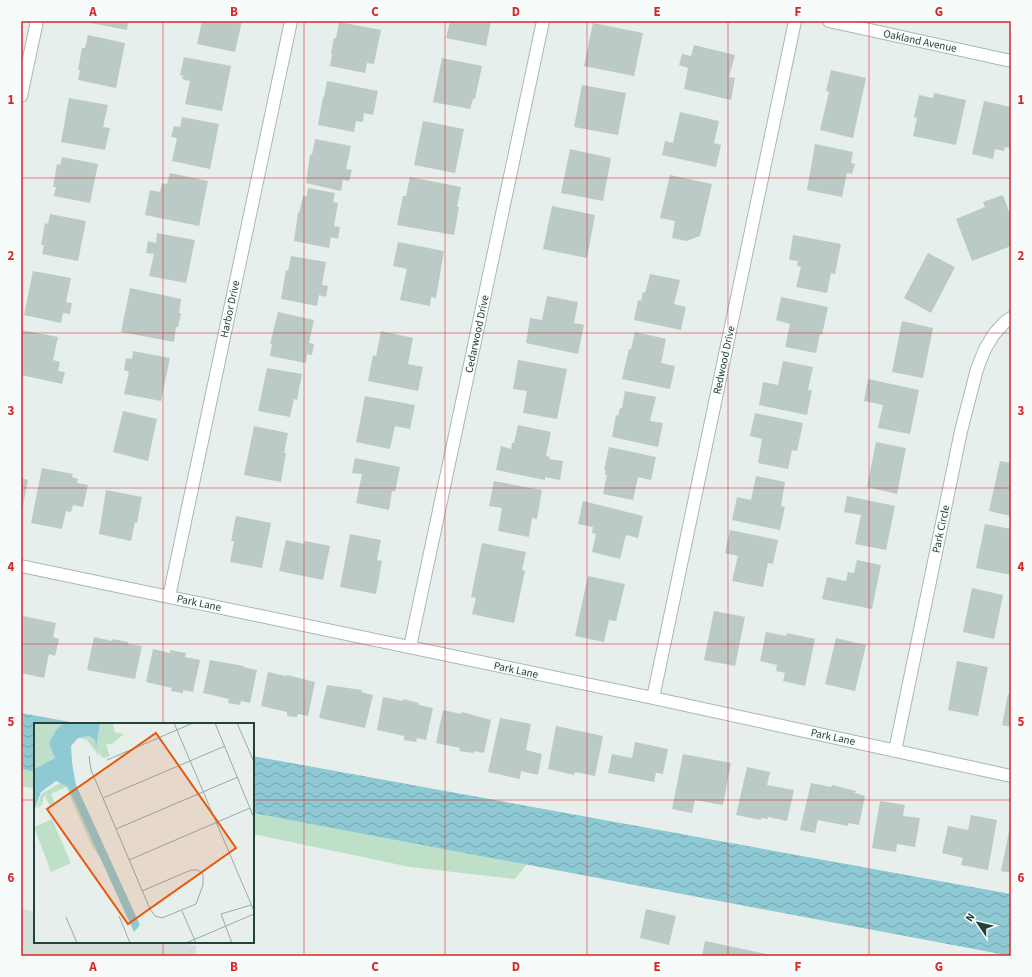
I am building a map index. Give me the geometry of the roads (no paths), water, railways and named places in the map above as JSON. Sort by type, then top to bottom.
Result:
[{"type":"street","points":[[21,96],[37,21]]},
{"type":"street","name":"Harbor Drive","points":[[169,597],[290,21]]},
{"type":"street","name":"Cedarwood Drive","points":[[410,647],[543,21]]},
{"type":"street","name":"Redwood Drive","points":[[653,698],[796,21]]},
{"type":"street","name":"Oakland Avenue","points":[[829,21],[1011,61]]},
{"type":"street","name":"Park Circle","points":[[895,750],[960,439],[977,369],[985,348],[994,334],[1011,318]]},
{"type":"street","name":"Park Lane","points":[[21,566],[653,698],[1011,776]]},
{"type":"water","points":[[21,713],[76,723],[34,723],[34,772],[21,769]]},
{"type":"water","points":[[254,756],[1011,894],[1011,956],[254,813]]}]
